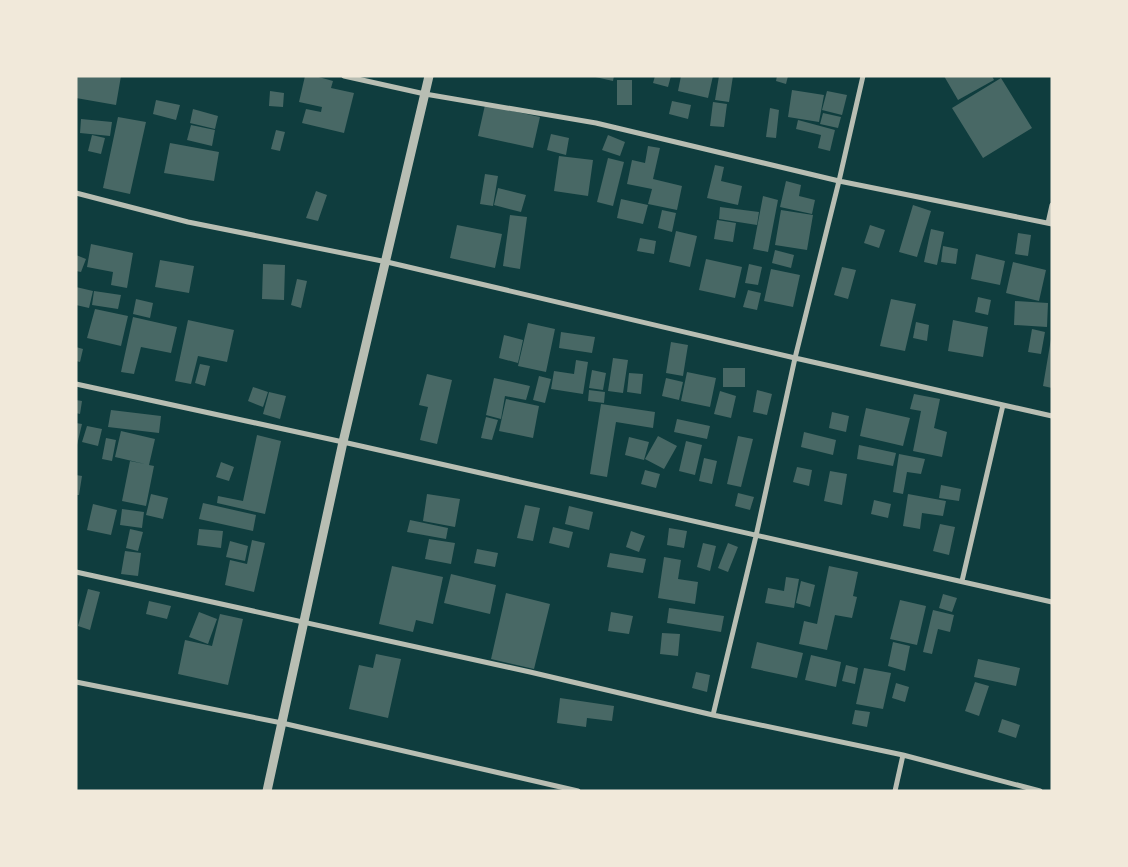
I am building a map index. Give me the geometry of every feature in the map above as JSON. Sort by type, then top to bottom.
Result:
[{"type":"street","points":[[344,76],[425,94],[596,123],[839,181],[1050,224],[1052,206]]},
{"type":"street","points":[[267,791],[344,442],[430,76]]},
{"type":"street","points":[[713,715],[756,536],[795,358],[863,76]]},
{"type":"street","points":[[76,194],[188,222],[387,262],[1052,416]]},
{"type":"street","points":[[76,384],[344,442],[1052,602]]},
{"type":"street","points":[[962,581],[1003,406]]},
{"type":"street","points":[[76,572],[903,756],[1040,791]]},
{"type":"street","points":[[76,682],[282,723],[578,791]]},
{"type":"street","points":[[895,791],[903,756]]},
{"type":"building","points":[[77,76],[121,76],[116,105],[76,98]]},
{"type":"building","points":[[305,76],[315,76],[333,81],[331,88],[354,93],[344,133],[302,123],[306,109],[321,112],[322,107],[299,102]]},
{"type":"building","points":[[591,76],[614,76],[613,81]]},
{"type":"building","points":[[655,76],[671,76],[668,87],[653,83]]},
{"type":"building","points":[[681,76],[713,76],[708,98],[678,91]]},
{"type":"building","points":[[719,76],[733,76],[729,102],[715,100]]},
{"type":"building","points":[[777,76],[788,76],[786,84],[776,81]]},
{"type":"building","points":[[944,76],[992,76],[994,80],[958,100]]},
{"type":"building","points":[[1001,78],[1032,128],[983,158],[952,108]]},
{"type":"building","points":[[617,80],[632,80],[632,105],[617,105]]},
{"type":"building","points":[[792,90],[824,95],[819,122],[788,117]]},
{"type":"building","points":[[270,91],[284,93],[283,107],[269,106]]},
{"type":"building","points":[[827,91],[847,95],[842,115],[822,110]]},
{"type":"building","points":[[156,100],[180,105],[176,120],[153,114]]},
{"type":"building","points":[[672,101],[691,105],[688,119],[669,114]]},
{"type":"building","points":[[713,102],[727,104],[724,127],[710,126]]},
{"type":"building","points":[[485,105],[540,117],[533,148],[478,136]]},
{"type":"building","points":[[770,108],[779,110],[776,138],[766,137]]},
{"type":"building","points":[[193,109],[218,116],[215,129],[190,123]]},
{"type":"building","points":[[823,113],[841,117],[838,128],[820,124]]},
{"type":"building","points":[[118,117],[146,122],[130,194],[103,188]]},
{"type":"building","points":[[81,119],[112,122],[110,136],[80,133]]},
{"type":"building","points":[[798,120],[835,130],[830,151],[818,148],[821,135],[796,129]]},
{"type":"building","points":[[191,125],[215,130],[212,146],[187,140]]},
{"type":"building","points":[[276,130],[285,132],[280,151],[271,149]]},
{"type":"building","points":[[551,134],[569,138],[566,155],[547,150]]},
{"type":"building","points":[[92,135],[105,138],[101,154],[88,151]]},
{"type":"building","points":[[608,135],[625,142],[620,156],[602,150]]},
{"type":"building","points":[[170,143],[219,152],[214,181],[164,173]]},
{"type":"building","points":[[648,146],[660,148],[653,179],[682,186],[677,210],[648,204],[652,189],[627,184],[632,160],[645,163]]},
{"type":"building","points":[[559,156],[593,160],[588,196],[554,191]]},
{"type":"building","points":[[608,158],[624,162],[613,206],[597,202]]},
{"type":"building","points":[[715,165],[724,167],[721,181],[742,186],[738,205],[707,198]]},
{"type":"building","points":[[485,174],[498,176],[493,206],[480,204]]},
{"type":"building","points":[[786,181],[801,185],[799,196],[815,200],[812,214],[780,207]]},
{"type":"building","points":[[498,188],[526,195],[521,212],[494,205]]},
{"type":"building","points":[[316,191],[327,195],[318,221],[306,218]]},
{"type":"building","points":[[763,196],[778,200],[768,252],[753,249]]},
{"type":"building","points":[[621,199],[648,205],[643,224],[617,218]]},
{"type":"building","points":[[913,205],[931,211],[917,257],[899,252]]},
{"type":"building","points":[[720,207],[759,212],[757,225],[719,219]]},
{"type":"building","points":[[662,210],[676,213],[672,232],[658,228]]},
{"type":"building","points":[[781,210],[813,215],[807,250],[775,245]]},
{"type":"building","points":[[510,215],[527,217],[520,269],[503,266]]},
{"type":"building","points":[[717,220],[736,223],[733,242],[714,239]]},
{"type":"building","points":[[457,225],[502,234],[495,268],[450,258]]},
{"type":"building","points":[[870,225],[885,230],[879,248],[864,243]]},
{"type":"building","points":[[931,229],[944,232],[937,265],[924,262]]},
{"type":"building","points":[[676,231],[697,236],[690,267],[669,262]]},
{"type":"building","points":[[1018,233],[1031,235],[1028,256],[1015,254]]},
{"type":"building","points":[[640,238],[656,241],[654,254],[637,251]]},
{"type":"building","points":[[91,244],[133,253],[127,288],[111,285],[113,272],[87,267]]},
{"type":"building","points":[[943,246],[958,249],[956,264],[941,262]]},
{"type":"building","points":[[775,250],[794,255],[791,268],[772,263]]},
{"type":"building","points":[[976,254],[1005,261],[1000,285],[971,279]]},
{"type":"building","points":[[76,255],[86,259],[81,272],[76,271]]},
{"type":"building","points":[[706,259],[742,267],[735,298],[699,290]]},
{"type":"building","points":[[160,260],[194,266],[189,293],[155,287]]},
{"type":"building","points":[[1013,262],[1046,270],[1039,301],[1006,293]]},
{"type":"building","points":[[263,264],[285,265],[284,300],[262,299]]},
{"type":"building","points":[[749,264],[762,267],[758,285],[745,283]]},
{"type":"building","points":[[842,267],[856,270],[848,299],[834,295]]},
{"type":"building","points":[[771,269],[800,275],[793,307],[764,301]]},
{"type":"building","points":[[297,279],[307,281],[301,308],[291,305]]},
{"type":"building","points":[[76,287],[93,291],[89,308],[76,305]]},
{"type":"building","points":[[748,290],[761,293],[757,310],[743,307]]},
{"type":"building","points":[[94,291],[121,295],[118,309],[92,305]]},
{"type":"building","points":[[978,297],[991,300],[988,315],[975,312]]},
{"type":"building","points":[[136,299],[153,303],[150,318],[133,314]]},
{"type":"building","points":[[891,299],[916,304],[905,351],[880,346]]},
{"type":"building","points":[[1015,301],[1048,303],[1047,327],[1014,325]]},
{"type":"building","points":[[95,309],[128,316],[121,346],[87,338]]},
{"type":"building","points":[[133,317],[177,327],[171,353],[141,347],[134,374],[121,372]]},
{"type":"building","points":[[188,320],[234,330],[227,362],[198,356],[191,384],[175,381]]},
{"type":"building","points":[[953,320],[988,327],[983,357],[948,351]]},
{"type":"building","points":[[916,322],[929,325],[927,341],[913,338]]},
{"type":"building","points":[[528,323],[555,329],[546,372],[518,366]]},
{"type":"building","points":[[1032,329],[1045,332],[1041,354],[1028,352]]},
{"type":"building","points":[[561,332],[595,337],[592,353],[559,348]]},
{"type":"building","points":[[504,335],[523,340],[518,363],[499,358]]},
{"type":"building","points":[[1052,339],[1052,388],[1043,386]]},
{"type":"building","points":[[671,342],[688,345],[683,376],[666,373]]},
{"type":"building","points":[[76,347],[83,349],[80,362],[76,361]]},
{"type":"building","points":[[613,358],[628,360],[623,393],[608,391]]},
{"type":"building","points":[[576,360],[588,362],[583,394],[551,389],[554,371],[574,374]]},
{"type":"building","points":[[200,364],[210,366],[205,386],[195,383]]},
{"type":"building","points":[[723,368],[745,368],[745,387],[723,387]]},
{"type":"building","points":[[592,370],[606,373],[603,390],[589,388]]},
{"type":"building","points":[[687,372],[716,378],[710,407],[681,401]]},
{"type":"building","points":[[629,373],[643,374],[641,394],[627,392]]},
{"type":"building","points":[[427,374],[452,380],[437,444],[420,440],[428,407],[419,405]]},
{"type":"building","points":[[539,376],[551,379],[545,403],[533,400]]},
{"type":"building","points":[[494,378],[530,386],[526,400],[505,396],[501,419],[486,415]]},
{"type":"building","points":[[666,378],[683,382],[679,400],[662,396]]},
{"type":"building","points":[[253,387],[268,392],[263,407],[248,401]]},
{"type":"building","points":[[589,390],[605,392],[604,403],[588,401]]},
{"type":"building","points":[[757,390],[772,394],[767,415],[753,412]]},
{"type":"building","points":[[720,391],[736,396],[731,418],[714,414]]},
{"type":"building","points":[[269,392],[286,396],[280,419],[263,414]]},
{"type":"building","points":[[914,394],[940,399],[934,428],[947,432],[942,457],[913,451],[921,411],[910,409]]},
{"type":"building","points":[[506,399],[539,406],[533,438],[499,431]]},
{"type":"building","points":[[76,400],[82,401],[80,414],[76,413]]},
{"type":"building","points":[[601,404],[655,412],[653,428],[616,422],[607,477],[590,474]]},
{"type":"building","points":[[866,408],[910,418],[903,446],[860,436]]},
{"type":"building","points":[[111,410],[161,416],[159,433],[108,427]]},
{"type":"building","points":[[832,412],[849,416],[846,432],[829,428]]},
{"type":"building","points":[[486,417],[498,420],[492,440],[481,438]]},
{"type":"building","points":[[677,419],[710,426],[707,439],[674,432]]},
{"type":"building","points":[[76,423],[82,424],[77,445],[76,445]]},
{"type":"building","points":[[87,426],[102,429],[98,446],[82,442]]},
{"type":"building","points":[[121,431],[155,439],[149,465],[154,466],[146,506],[122,501],[130,461],[145,464],[115,457]]},
{"type":"building","points":[[804,432],[836,440],[833,455],[801,447]]},
{"type":"building","points":[[257,435],[281,441],[265,514],[217,503],[218,496],[243,501]]},
{"type":"building","points":[[658,436],[677,446],[664,469],[645,459]]},
{"type":"building","points":[[738,436],[753,439],[741,487],[727,484]]},
{"type":"building","points":[[629,437],[649,442],[644,460],[625,455]]},
{"type":"building","points":[[106,438],[116,440],[112,461],[102,459]]},
{"type":"building","points":[[686,441],[702,445],[695,475],[679,471]]},
{"type":"building","points":[[859,445],[896,453],[893,466],[857,459]]},
{"type":"building","points":[[899,454],[925,459],[921,474],[907,472],[903,494],[893,492]]},
{"type":"building","points":[[704,458],[717,461],[712,484],[699,481]]},
{"type":"building","points":[[221,462],[234,467],[229,481],[216,477]]},
{"type":"building","points":[[797,467],[812,470],[809,486],[793,482]]},
{"type":"building","points":[[645,470],[660,474],[656,488],[641,484]]},
{"type":"building","points":[[830,471],[847,474],[842,505],[824,501]]},
{"type":"building","points":[[76,475],[82,476],[79,495],[76,495]]},
{"type":"building","points":[[941,485],[961,489],[959,501],[939,498]]},
{"type":"building","points":[[738,493],[754,497],[750,510],[735,506]]},
{"type":"building","points":[[151,494],[168,498],[163,519],[146,515]]},
{"type":"building","points":[[427,494],[460,499],[455,527],[423,521]]},
{"type":"building","points":[[908,494],[946,501],[943,516],[922,513],[920,529],[903,526]]},
{"type":"building","points":[[874,500],[891,504],[888,518],[871,514]]},
{"type":"building","points":[[203,503],[256,515],[253,531],[199,519]]},
{"type":"building","points":[[93,504],[117,510],[111,535],[87,530]]},
{"type":"building","points":[[525,505],[540,508],[533,541],[517,538]]},
{"type":"building","points":[[569,506],[593,512],[589,530],[565,524]]},
{"type":"building","points":[[122,509],[144,512],[142,528],[120,525]]},
{"type":"building","points":[[410,520],[448,528],[446,539],[407,532]]},
{"type":"building","points":[[940,524],[955,527],[949,555],[933,551]]},
{"type":"building","points":[[553,527],[573,532],[569,548],[549,543]]},
{"type":"building","points":[[669,528],[687,531],[684,548],[667,545]]},
{"type":"building","points":[[130,529],[143,532],[138,551],[126,548]]},
{"type":"building","points":[[199,529],[223,531],[221,548],[197,545]]},
{"type":"building","points":[[631,531],[645,536],[639,552],[626,547]]},
{"type":"building","points":[[429,539],[455,543],[451,564],[425,559]]},
{"type":"building","points":[[252,540],[265,543],[254,592],[225,585],[230,560],[247,564]]},
{"type":"building","points":[[230,541],[248,546],[245,561],[226,557]]},
{"type":"building","points":[[703,543],[716,546],[710,571],[697,567]]},
{"type":"building","points":[[728,543],[738,547],[728,572],[718,568]]},
{"type":"building","points":[[477,549],[498,553],[495,567],[474,563]]},
{"type":"building","points":[[125,551],[141,553],[138,576],[121,574]]},
{"type":"building","points":[[610,553],[646,559],[643,573],[607,567]]},
{"type":"building","points":[[664,557],[681,560],[678,579],[698,582],[695,604],[658,598]]},
{"type":"building","points":[[392,566],[443,577],[433,624],[416,620],[413,632],[379,624]]},
{"type":"building","points":[[829,566],[858,572],[853,596],[857,597],[852,618],[835,615],[827,650],[799,644],[804,621],[817,624]]},
{"type":"building","points":[[451,574],[496,585],[490,614],[444,603]]},
{"type":"building","points":[[786,577],[799,579],[794,608],[765,603],[768,588],[784,591]]},
{"type":"building","points":[[801,581],[815,585],[810,607],[796,603]]},
{"type":"building","points":[[88,589],[100,592],[90,630],[78,626]]},
{"type":"building","points":[[506,593],[550,604],[534,669],[491,659]]},
{"type":"building","points":[[943,594],[957,598],[952,612],[939,608]]},
{"type":"building","points":[[900,600],[926,606],[917,645],[890,639]]},
{"type":"building","points":[[149,601],[171,606],[167,619],[146,614]]},
{"type":"building","points":[[669,608],[724,616],[721,632],[667,623]]},
{"type":"building","points":[[933,610],[954,615],[950,632],[938,629],[932,654],[923,652]]},
{"type":"building","points":[[199,612],[217,619],[208,644],[189,637]]},
{"type":"building","points":[[611,612],[633,616],[629,634],[608,631]]},
{"type":"building","points":[[220,614],[243,619],[228,685],[178,674],[185,640],[212,646]]},
{"type":"building","points":[[662,633],[680,634],[678,656],[660,654]]},
{"type":"building","points":[[757,642],[803,653],[797,678],[751,668]]},
{"type":"building","points":[[893,642],[910,646],[905,671],[888,666]]},
{"type":"building","points":[[376,654],[401,659],[388,718],[349,709],[359,665],[373,668]]},
{"type":"building","points":[[811,655],[841,662],[836,687],[805,680]]},
{"type":"building","points":[[978,659],[1020,668],[1016,686],[974,677]]},
{"type":"building","points":[[846,665],[858,668],[855,684],[842,681]]},
{"type":"building","points":[[864,668],[891,673],[883,709],[856,704]]},
{"type":"building","points":[[696,672],[710,675],[707,692],[692,688]]},
{"type":"building","points":[[975,682],[989,686],[979,716],[965,711]]},
{"type":"building","points":[[896,683],[909,687],[905,702],[892,698]]},
{"type":"building","points":[[560,698],[614,706],[612,721],[587,718],[586,727],[557,723]]},
{"type":"building","points":[[855,710],[870,712],[867,727],[852,724]]},
{"type":"building","points":[[1002,719],[1020,725],[1016,738],[998,732]]}]
